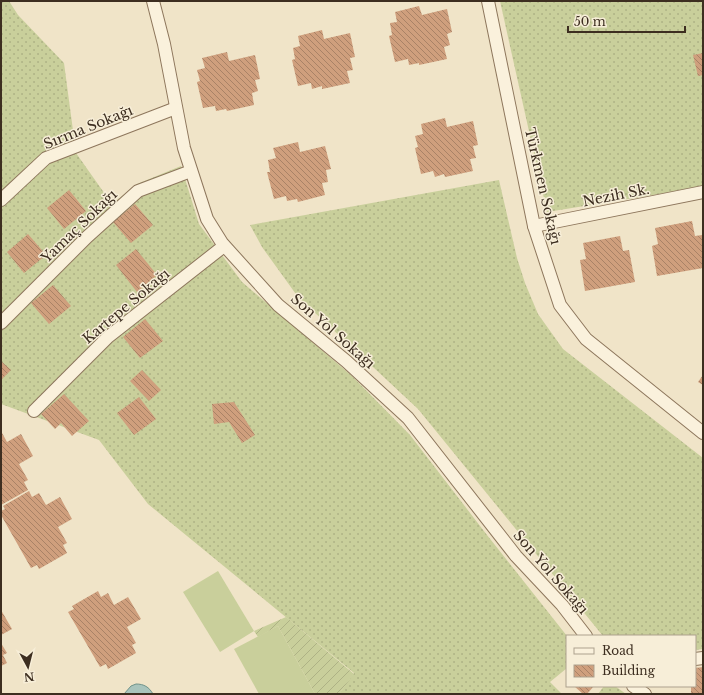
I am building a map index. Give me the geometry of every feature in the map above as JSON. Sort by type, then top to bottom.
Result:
[{"type":"street","name":"Son Yol Sokağı","points":[[153,1],[164,44],[184,148],[190,171],[207,219],[224,246],[278,305],[346,361],[408,418],[516,556],[562,606],[585,635]]},
{"type":"street","name":"Türkmen Sokağı","points":[[488,1],[534,226],[560,305],[586,339],[703,433]]},
{"type":"street","name":"Sırma Sokağı","points":[[1,200],[46,158],[176,108]]},
{"type":"street","name":"Yamaç Sokağı","points":[[1,323],[87,237],[138,191],[190,171]]},
{"type":"street","name":"Nezih Sk.","points":[[534,226],[703,192]]},
{"type":"street","name":"Kartepe Sokağı","points":[[34,410],[108,337],[224,246]]},
{"type":"street","points":[[634,687],[645,694]]},
{"type":"green space","points":[[1,1],[9,1],[18,15],[64,63],[76,153],[112,204],[137,184],[181,166],[199,224],[242,282],[352,376],[410,435],[566,635],[566,669],[550,682],[562,694],[339,694],[354,673],[148,504],[99,440],[1,404]]},
{"type":"green space","points":[[500,1],[702,1],[703,187],[547,212]]},
{"type":"green space","points":[[499,180],[517,258],[525,283],[538,314],[563,349],[703,458],[703,649],[696,650],[696,635],[602,635],[418,409],[298,297],[262,247],[250,225]]},
{"type":"green space","points":[[218,571],[254,631],[220,652],[183,592]]},
{"type":"green space","points":[[286,617],[354,674],[339,694],[315,694],[278,626],[258,637],[254,631]]},
{"type":"green space","points":[[278,626],[315,694],[259,694],[234,649]]},
{"type":"green space","points":[[603,687],[616,687],[626,694],[598,694]]},
{"type":"water","points":[[136,684],[146,686],[153,694],[124,694],[131,686]]},
{"type":"building","points":[[419,6],[422,15],[447,9],[452,32],[447,34],[450,45],[444,47],[447,59],[419,65],[419,63],[409,65],[408,59],[395,62],[389,36],[392,35],[390,23],[397,22],[395,12]]},
{"type":"building","points":[[322,30],[324,39],[350,33],[355,57],[350,58],[353,70],[347,71],[350,83],[322,89],[322,86],[312,89],[311,83],[298,86],[292,60],[295,59],[293,48],[300,46],[298,36]]},
{"type":"building","points":[[227,52],[229,61],[255,55],[260,79],[255,80],[258,91],[252,93],[254,105],[227,111],[226,109],[216,111],[215,106],[203,108],[197,82],[200,81],[197,70],[205,68],[202,58]]},
{"type":"building","points":[[703,53],[703,75],[698,76],[693,55]]},
{"type":"building","points":[[445,118],[447,127],[473,121],[478,145],[473,146],[476,158],[470,159],[473,171],[445,177],[444,174],[435,177],[433,171],[421,174],[415,148],[418,147],[415,136],[423,134],[421,124]]},
{"type":"building","points":[[298,142],[300,152],[325,146],[331,169],[326,170],[328,182],[322,183],[325,195],[298,202],[297,199],[287,201],[286,196],[274,199],[267,172],[270,172],[268,160],[276,158],[273,148]]},
{"type":"building","points":[[69,190],[86,211],[64,229],[47,208]]},
{"type":"building","points":[[135,204],[153,225],[131,243],[113,222]]},
{"type":"building","points":[[692,221],[695,236],[702,235],[703,268],[657,276],[652,246],[658,244],[655,228]]},
{"type":"building","points":[[28,234],[46,255],[24,273],[7,252]]},
{"type":"building","points":[[620,236],[623,251],[629,250],[635,282],[585,291],[580,260],[586,259],[583,243]]},
{"type":"building","points":[[136,249],[157,275],[137,292],[116,265]]},
{"type":"building","points":[[53,285],[71,306],[49,324],[31,303]]},
{"type":"building","points":[[145,319],[163,341],[140,358],[123,337]]},
{"type":"building","points":[[1,361],[11,370],[1,380]]},
{"type":"building","points":[[142,370],[161,390],[149,401],[130,381]]},
{"type":"building","points":[[703,375],[703,385],[698,382]]},
{"type":"building","points":[[64,394],[89,421],[72,436],[61,423],[55,429],[41,414]]},
{"type":"building","points":[[139,397],[156,419],[134,435],[117,413]]},
{"type":"building","points":[[234,402],[255,435],[242,443],[229,422],[214,424],[212,404]]},
{"type":"building","points":[[1,431],[7,442],[21,434],[33,456],[19,464],[28,480],[24,482],[28,490],[1,505]]},
{"type":"building","points":[[29,491],[32,497],[39,493],[46,505],[60,497],[72,519],[58,527],[67,543],[63,545],[67,553],[39,569],[37,565],[31,568],[1,515],[1,511],[5,509],[3,506]]},
{"type":"building","points":[[98,591],[101,597],[108,593],[114,605],[128,597],[141,619],[127,627],[136,643],[132,645],[136,653],[108,669],[106,664],[100,667],[68,612],[74,609],[72,606]]},
{"type":"building","points":[[1,610],[12,629],[1,635]]},
{"type":"building","points":[[1,643],[7,653],[3,655],[7,663],[1,666]]},
{"type":"building","points":[[703,667],[703,694],[691,694],[691,687],[696,687],[696,668]]},
{"type":"building","points":[[575,687],[593,687],[587,694],[583,694]]}]
